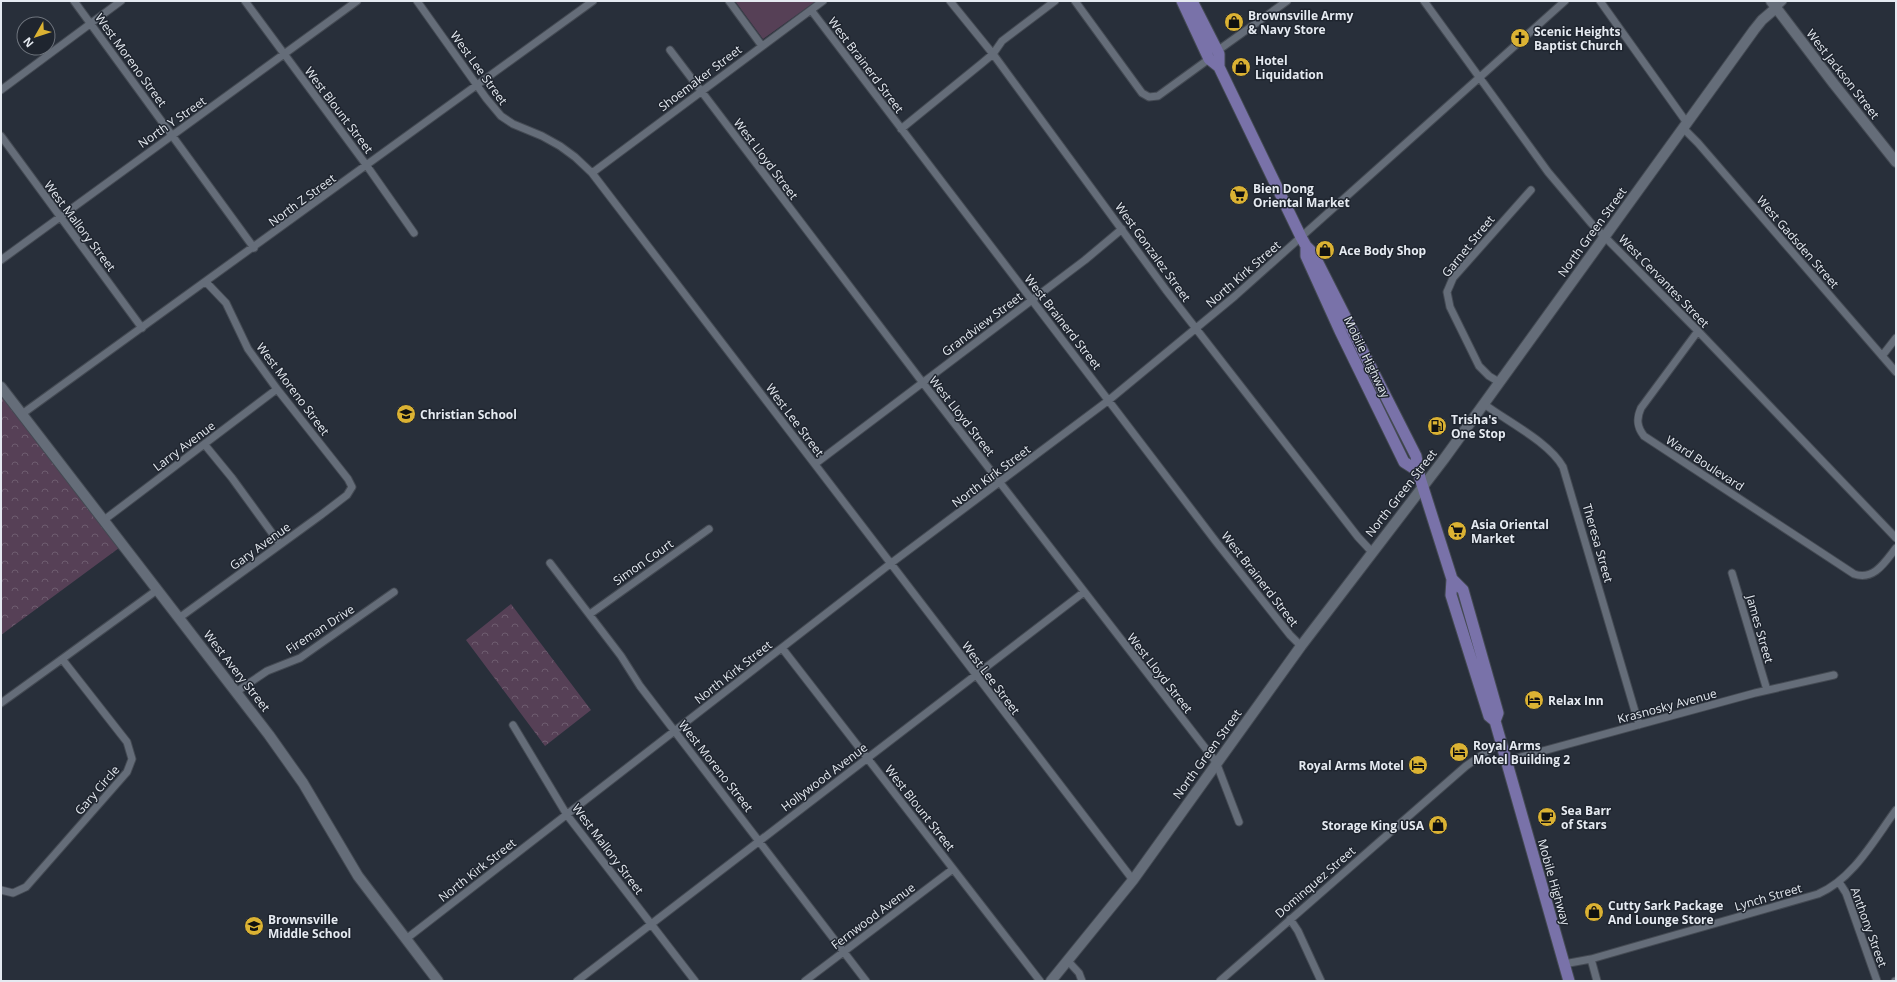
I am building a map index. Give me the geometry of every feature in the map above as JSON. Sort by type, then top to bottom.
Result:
[{"type":"main road","name":"Mobile Highway","points":[[1182,1],[1219,66],[1303,242],[1306,256],[1340,331],[1404,462],[1418,471],[1452,579],[1451,595],[1480,691],[1489,716],[1495,721],[1569,981]]},
{"type":"main road","name":"Mobile Highway","points":[[1192,1],[1213,55]]},
{"type":"street","name":"West Moreno Street","points":[[74,1],[254,248]]},
{"type":"street","points":[[1,90],[121,1]]},
{"type":"street","name":"West Blount Street","points":[[245,1],[367,166],[414,233]]},
{"type":"street","name":"North Y Street","points":[[1,260],[357,1]]},
{"type":"street","name":"West Lee Street","points":[[417,1],[501,116],[507,121],[560,146],[575,157],[592,173],[1133,880]]},
{"type":"street","points":[[729,1],[762,46]]},
{"type":"street","name":"Shoemaker Street","points":[[592,173],[823,1]]},
{"type":"street","name":"West Gonzalez Street","points":[[950,1],[993,54],[1166,290],[1358,537],[1372,552]]},
{"type":"street","points":[[901,129],[993,54],[1002,41],[1055,1]]},
{"type":"street","points":[[1075,1],[1142,93],[1149,97],[1158,96],[1287,1]]},
{"type":"street","name":"West Cervantes Street","points":[[1424,1],[1553,178],[1591,223],[1698,331],[1896,538]]},
{"type":"street","name":"North Kirk Street","points":[[406,939],[890,564],[1109,400],[1303,242],[1480,77],[1565,1]]},
{"type":"street","name":"West Gadsden Street","points":[[1600,1],[1698,143],[1896,372]]},
{"type":"street","name":"North Z Street","points":[[22,414],[254,248],[590,2]]},
{"type":"street","name":"North Green Street","points":[[1051,981],[1133,880],[1216,762],[1301,646],[1484,404],[1754,30],[1777,3]]},
{"type":"street","name":"West Jackson Street","points":[[1777,3],[1896,162]]},
{"type":"street","name":"West Brainerd Street","points":[[810,10],[1217,543],[1290,635],[1301,646]]},
{"type":"street","name":"West Lloyd Street","points":[[670,50],[923,383],[1216,762],[1239,822]]},
{"type":"street","name":"West Mallory Street","points":[[1,136],[142,328]]},
{"type":"street","name":"Garnet Street","points":[[1499,382],[1488,376],[1479,366],[1450,307],[1447,292],[1453,278],[1531,190]]},
{"type":"street","name":"Grandview Street","points":[[815,464],[923,383],[1122,229]]},
{"type":"street","name":"West Moreno Street","points":[[206,282],[226,303],[248,349],[277,389],[348,479],[352,489]]},
{"type":"street","name":"Ward Boulevard","points":[[1698,331],[1641,408],[1637,420],[1640,431],[1649,440],[1854,574],[1862,576],[1877,571],[1896,548]]},
{"type":"street","points":[[1882,356],[1896,338]]},
{"type":"street","name":"West Avery Street","points":[[1,387],[291,764],[358,876],[438,981]]},
{"type":"street","name":"Larry Avenue","points":[[104,520],[277,389]]},
{"type":"street","name":"Theresa Street","points":[[1484,404],[1546,447],[1555,455],[1563,467],[1639,724]]},
{"type":"street","points":[[205,445],[237,484],[280,544]]},
{"type":"street","name":"Gary Avenue","points":[[179,618],[347,495],[352,489]]},
{"type":"street","name":"Simon Court","points":[[590,614],[708,529]]},
{"type":"street","name":"West Moreno Street","points":[[550,563],[621,656],[640,686],[676,731],[866,981]]},
{"type":"street","name":"James Street","points":[[1732,573],[1767,690]]},
{"type":"street","points":[[1,703],[157,590]]},
{"type":"street","name":"Fireman Drive","points":[[236,692],[267,671],[300,658],[394,592]]},
{"type":"street","name":"Hollywood Avenue","points":[[577,981],[1084,592]]},
{"type":"street","name":"West Blount Street","points":[[782,648],[1040,981]]},
{"type":"street","name":"Gary Circle","points":[[1,890],[13,893],[26,887],[131,766],[131,753],[127,742],[62,659]]},
{"type":"street","name":"Krasnosky Avenue","points":[[1506,761],[1767,690],[1834,675]]},
{"type":"street","name":"West Mallory Street","points":[[513,725],[567,815],[695,981]]},
{"type":"street","name":"Dominquez Street","points":[[1220,981],[1474,759],[1501,742]]},
{"type":"street","name":"Lynch Street","points":[[1564,964],[1591,959],[1818,894],[1831,888],[1839,882],[1857,863],[1896,810]]},
{"type":"street","name":"Fernwood Avenue","points":[[805,981],[953,869]]},
{"type":"street","name":"Anthony Street","points":[[1839,882],[1846,893],[1877,981]]},
{"type":"street","points":[[1290,919],[1298,931],[1321,981]]},
{"type":"street","points":[[1591,959],[1597,981]]},
{"type":"street","points":[[1068,961],[1079,973],[1082,981]]},
{"type":"green space","points":[[735,1],[816,1],[763,39]]},
{"type":"green space","points":[[1,396],[119,548],[1,635]]},
{"type":"green space","points":[[511,604],[591,710],[545,746],[466,640]]},
{"type":"place","name":"Brownsville Army & Navy Store","points":[[1234,22]]},
{"type":"place","name":"Scenic Heights Baptist Church","points":[[1520,38]]},
{"type":"place","name":"Hotel Liquidation","points":[[1241,67]]},
{"type":"place","name":"Bien Dong Oriental Market","points":[[1239,195]]},
{"type":"place","name":"Ace Body Shop","points":[[1325,250]]},
{"type":"place","name":"Christian School","points":[[406,414]]},
{"type":"place","name":"Trisha's One Stop","points":[[1437,426]]},
{"type":"place","name":"Asia Oriental Market","points":[[1457,531]]},
{"type":"place","name":"Relax Inn","points":[[1534,700]]},
{"type":"place","name":"Royal Arms Motel Building 2","points":[[1459,752]]},
{"type":"place","name":"Royal Arms Motel","points":[[1418,765]]},
{"type":"place","name":"Sea Barr of Stars","points":[[1547,817]]},
{"type":"place","name":"Storage King USA","points":[[1438,825]]},
{"type":"place","name":"Cutty Sark Package And Lounge Store","points":[[1594,912]]},
{"type":"place","name":"Brownsville Middle School","points":[[254,926]]}]
